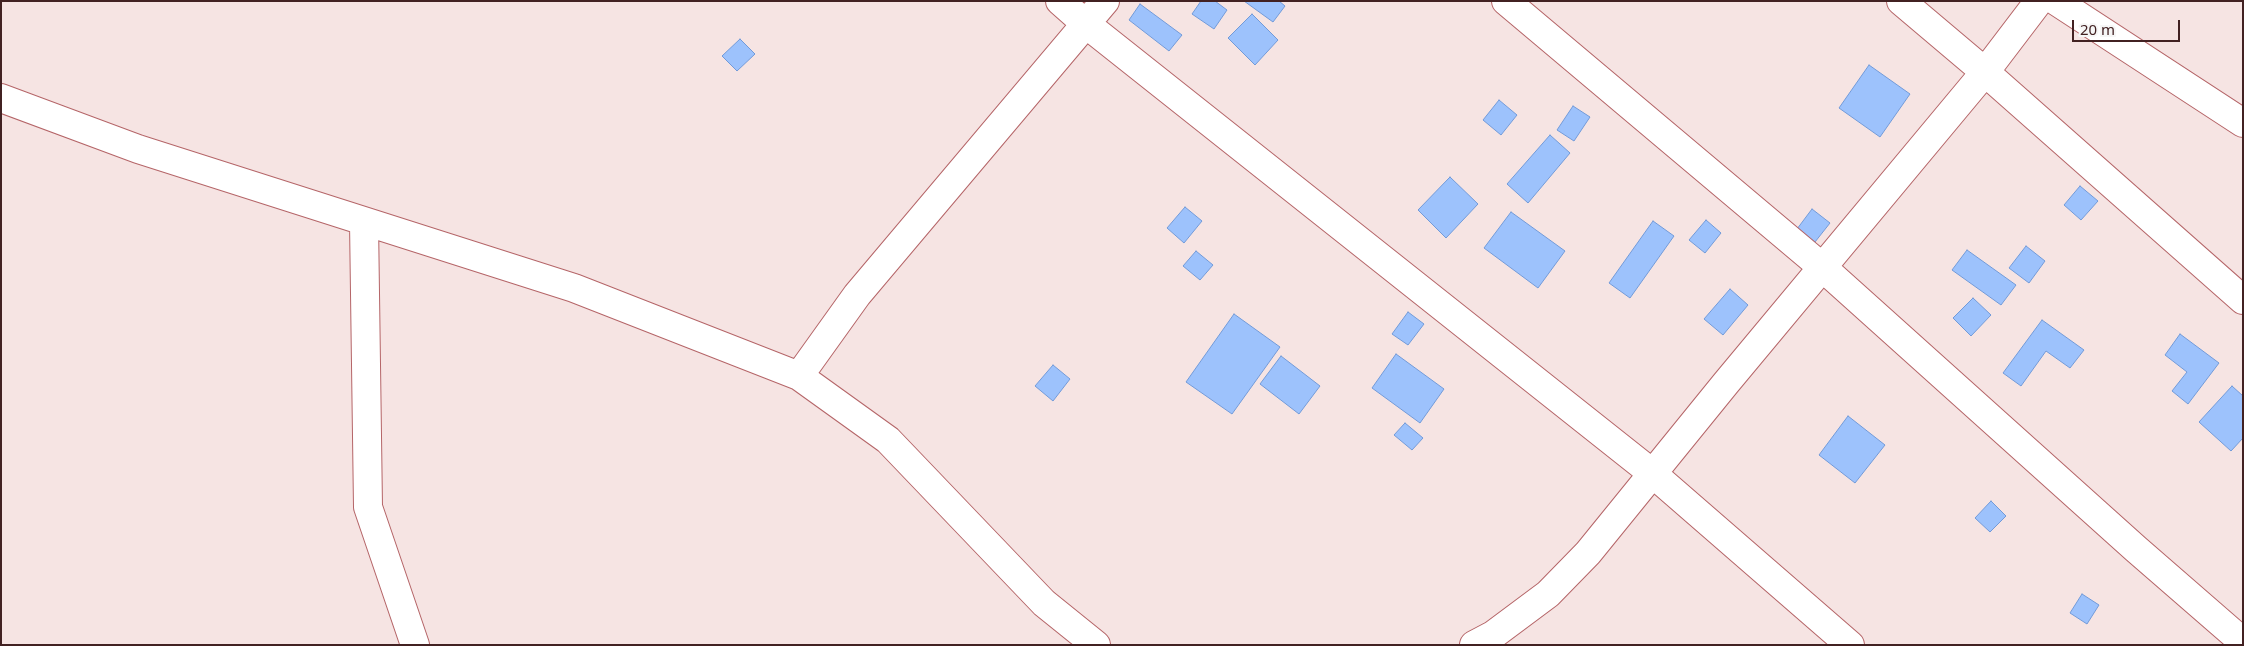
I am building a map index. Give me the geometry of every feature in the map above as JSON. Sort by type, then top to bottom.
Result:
[{"type":"street","points":[[1060,1],[1086,24],[1652,472],[1850,645]]},
{"type":"street","points":[[799,376],[857,295],[1105,1]]},
{"type":"street","points":[[1506,1],[1822,267],[2136,549],[2243,642]]},
{"type":"street","points":[[1901,1],[1985,72],[2243,300]]},
{"type":"street","points":[[1474,645],[1493,635],[1548,594],[1588,554],[1652,472],[1985,72],[2040,1]]},
{"type":"street","points":[[2056,1],[2243,123]]},
{"type":"street","points":[[1,98],[138,149],[574,288],[799,376],[888,440],[1044,602],[1096,645]]},
{"type":"street","points":[[364,222],[368,507],[415,645]]},
{"type":"building","points":[[1201,1],[1215,1],[1227,10],[1214,29],[1192,14]]},
{"type":"building","points":[[1244,1],[1279,1],[1285,6],[1273,22]]},
{"type":"building","points":[[1140,4],[1182,35],[1169,51],[1129,20]]},
{"type":"building","points":[[1252,14],[1278,40],[1255,65],[1228,38]]},
{"type":"building","points":[[740,39],[755,54],[737,71],[722,56]]},
{"type":"building","points":[[1869,65],[1910,94],[1880,137],[1839,108]]},
{"type":"building","points":[[1499,100],[1517,115],[1501,135],[1483,120]]},
{"type":"building","points":[[1573,106],[1590,117],[1574,141],[1557,130]]},
{"type":"building","points":[[1550,135],[1570,153],[1528,203],[1507,184]]},
{"type":"building","points":[[1450,177],[1478,204],[1446,238],[1418,210]]},
{"type":"building","points":[[2080,186],[2098,201],[2081,220],[2064,205]]},
{"type":"building","points":[[1185,207],[1202,221],[1184,243],[1167,228]]},
{"type":"building","points":[[1812,209],[1830,223],[1815,242],[1797,229]]},
{"type":"building","points":[[1511,212],[1565,251],[1538,288],[1484,248]]},
{"type":"building","points":[[1706,220],[1721,233],[1705,253],[1689,240]]},
{"type":"building","points":[[1653,221],[1674,236],[1630,298],[1609,283]]},
{"type":"building","points":[[2026,246],[2045,261],[2029,283],[2009,268]]},
{"type":"building","points":[[1967,250],[2016,285],[2001,305],[1952,270]]},
{"type":"building","points":[[1196,251],[1213,265],[1200,280],[1183,266]]},
{"type":"building","points":[[1730,289],[1748,305],[1723,335],[1704,319]]},
{"type":"building","points":[[1973,298],[1991,315],[1971,336],[1953,318]]},
{"type":"building","points":[[1408,312],[1424,324],[1408,345],[1392,334]]},
{"type":"building","points":[[1234,314],[1280,347],[1232,414],[1186,382]]},
{"type":"building","points":[[2042,320],[2084,350],[2070,368],[2046,351],[2021,386],[2003,373]]},
{"type":"building","points":[[2180,334],[2219,363],[2188,404],[2172,391],[2187,372],[2165,355]]},
{"type":"building","points":[[1396,354],[1444,389],[1420,423],[1372,388]]},
{"type":"building","points":[[1281,356],[1320,386],[1299,414],[1260,384]]},
{"type":"building","points":[[1053,365],[1070,379],[1053,401],[1035,386]]},
{"type":"building","points":[[2232,386],[2243,396],[2243,438],[2231,451],[2199,422]]},
{"type":"building","points":[[1848,416],[1885,445],[1855,483],[1819,455]]},
{"type":"building","points":[[1405,423],[1423,438],[1412,450],[1394,435]]},
{"type":"building","points":[[1991,501],[2006,516],[1990,532],[1975,518]]},
{"type":"building","points":[[2082,594],[2099,605],[2087,624],[2070,613]]}]
